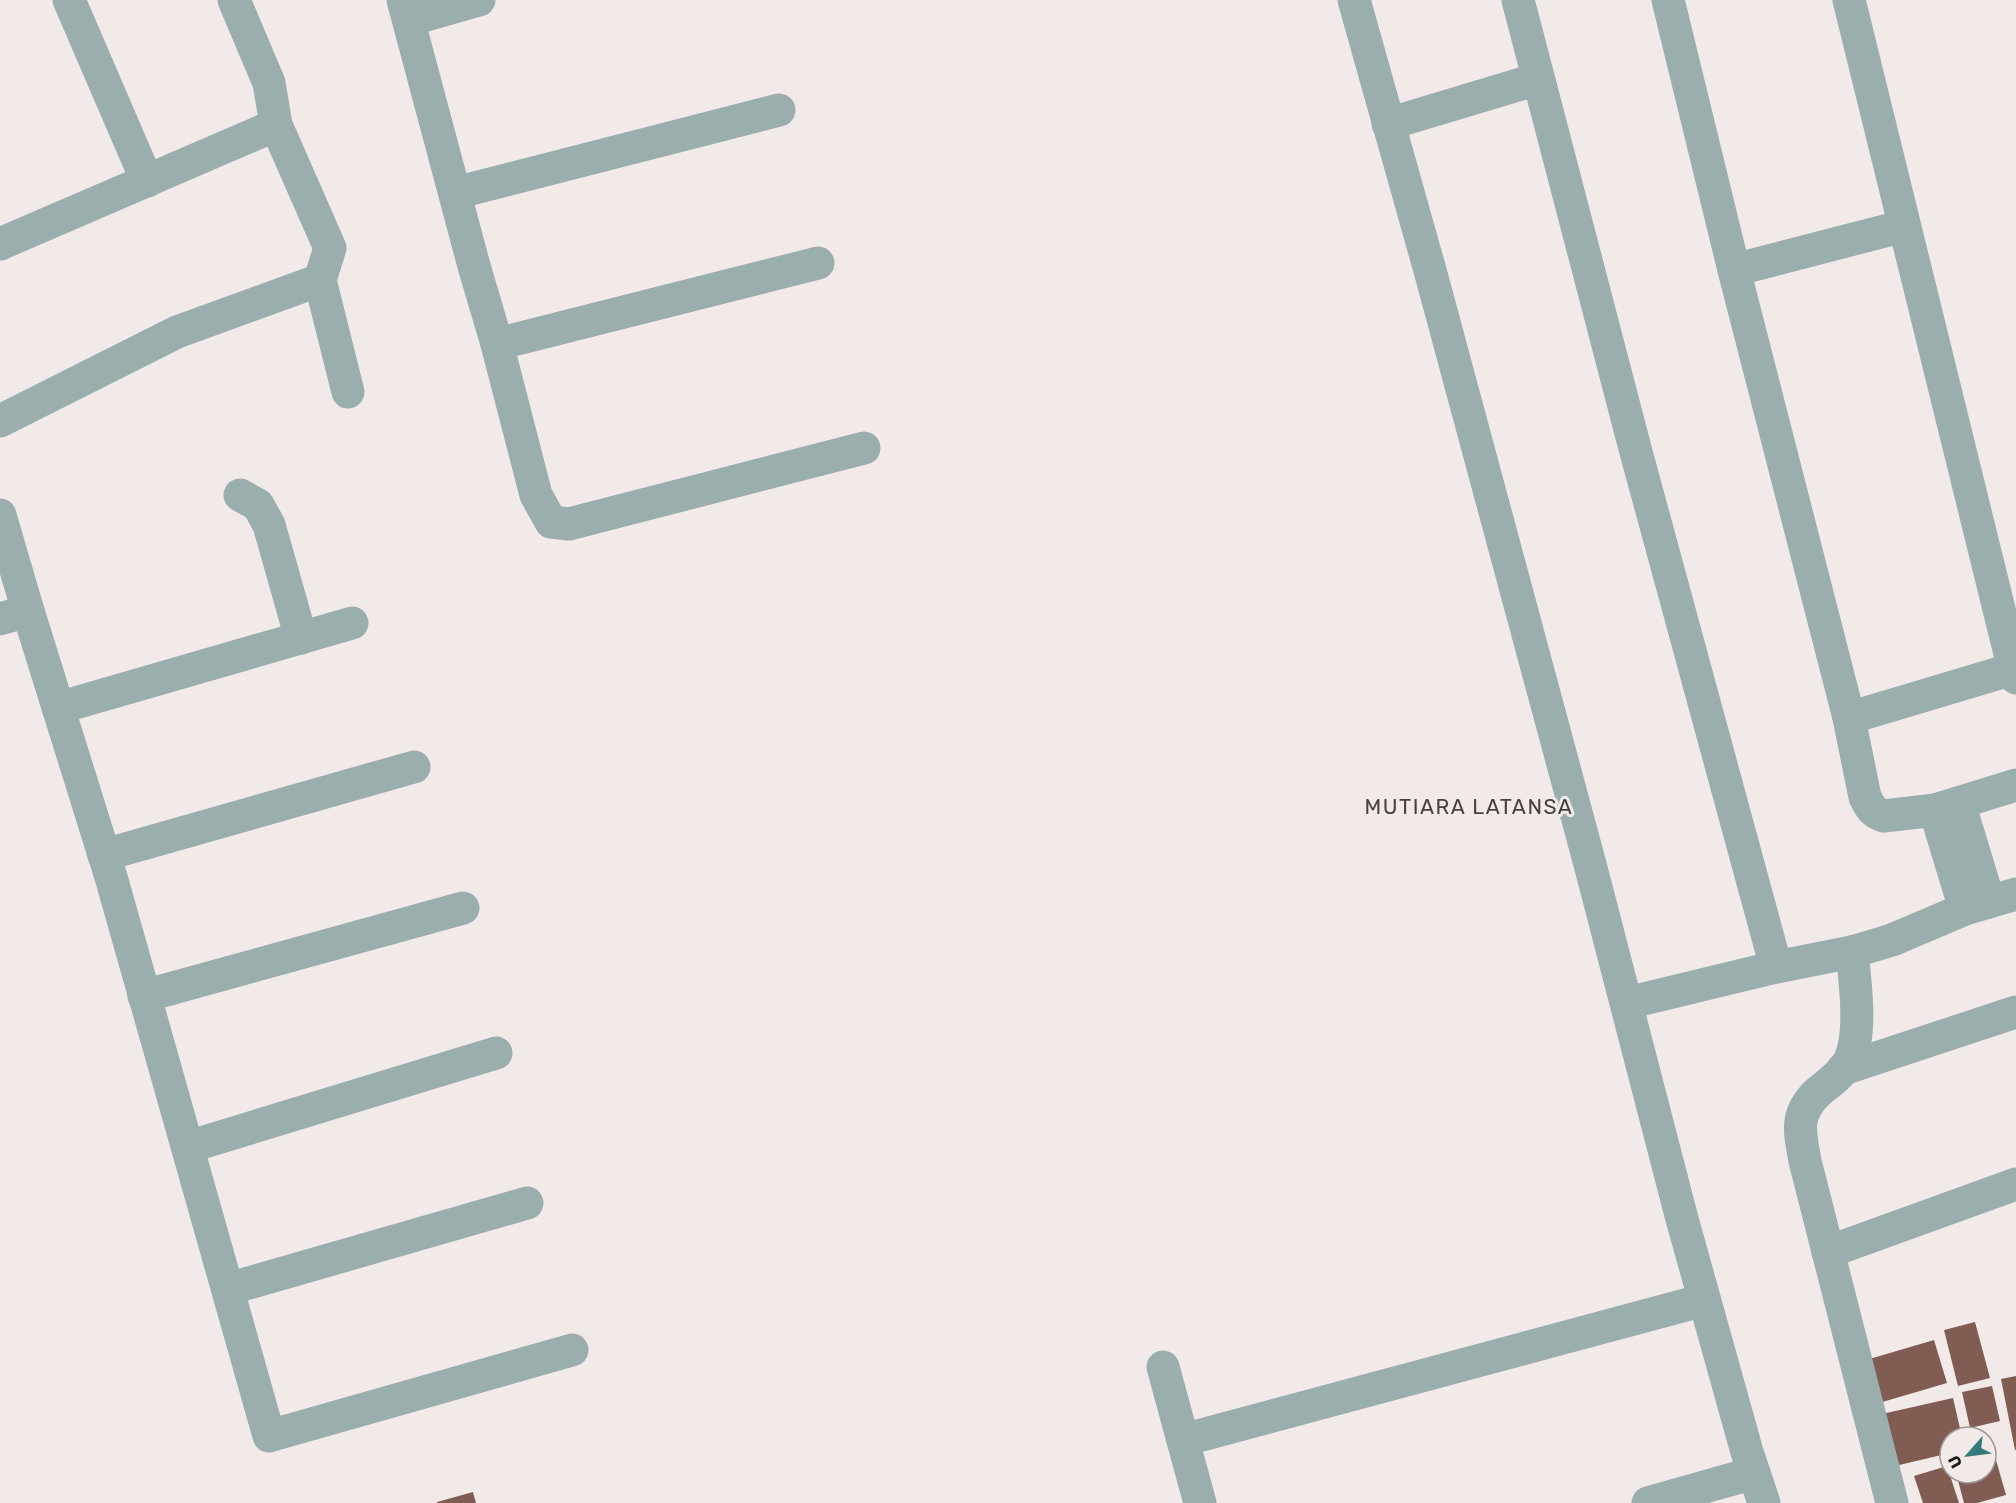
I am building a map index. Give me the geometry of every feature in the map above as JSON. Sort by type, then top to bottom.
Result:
[{"type":"street","points":[[69,0],[147,181]]},
{"type":"street","points":[[234,0],[269,83],[276,125],[330,248],[320,280],[348,392]]},
{"type":"street","points":[[480,0],[406,10],[536,495],[551,522],[569,524],[864,448]]},
{"type":"street","points":[[1354,0],[1437,297],[1627,1003],[1704,1300],[1759,1488],[1648,1503]]},
{"type":"street","points":[[1518,0],[1636,452],[1776,967]]},
{"type":"street","points":[[1668,0],[1734,270],[1849,718],[1865,797],[1876,814],[1884,816],[1947,806],[2016,785]]},
{"type":"street","points":[[1849,0],[2015,673],[1849,718]]},
{"type":"street","points":[[1388,124],[1538,79]]},
{"type":"street","points":[[455,193],[779,110]]},
{"type":"street","points":[[3,233],[147,181],[276,125]]},
{"type":"street","points":[[1734,270],[1904,226]]},
{"type":"street","points":[[497,344],[818,263]]},
{"type":"street","points":[[0,421],[177,332],[320,280]]},
{"type":"street","points":[[240,495],[258,505],[269,525],[301,638]]},
{"type":"street","points":[[0,515],[14,615],[58,708],[104,855],[269,1436],[572,1350]]},
{"type":"street","points":[[58,708],[352,623]]},
{"type":"street","points":[[104,855],[414,767]]},
{"type":"street","points":[[1627,1003],[1776,967],[1852,952],[1892,940],[1990,902],[1947,806]]},
{"type":"street","points":[[144,996],[463,908]]},
{"type":"street","points":[[1852,952],[1857,1001],[1853,1047],[1843,1069],[1832,1082],[1817,1093],[1807,1106],[1801,1115],[1800,1124],[1805,1161],[1892,1503]]},
{"type":"street","points":[[1843,1069],[2016,1012]]},
{"type":"street","points":[[188,1147],[496,1053]]},
{"type":"street","points":[[1828,1252],[2016,1184]]},
{"type":"street","points":[[228,1289],[527,1203]]},
{"type":"street","points":[[1183,1440],[1704,1300]]},
{"type":"street","points":[[1163,1367],[1200,1503]]},
{"type":"building","points":[[1975,1322],[1990,1378],[1958,1386],[1944,1330]]},
{"type":"building","points":[[1934,1340],[1947,1383],[1879,1403],[1866,1360]]},
{"type":"building","points":[[2016,1376],[2016,1450],[2015,1450],[2001,1379]]},
{"type":"building","points":[[1992,1386],[2000,1421],[1969,1425],[1962,1392]]},
{"type":"building","points":[[1953,1398],[1959,1425],[1938,1425],[1938,1456],[1895,1466],[1882,1414]]},
{"type":"building","points":[[1998,1467],[2006,1495],[1977,1503],[1964,1503],[1959,1485],[1998,1485]]},
{"type":"building","points":[[1938,1469],[1938,1485],[1953,1485],[1959,1503],[1923,1503],[1914,1476]]},
{"type":"building","points":[[473,1492],[476,1503],[437,1503],[437,1502]]},
{"type":"district","name":"MUTIARA LATANSA","points":[[1469,807]]}]
